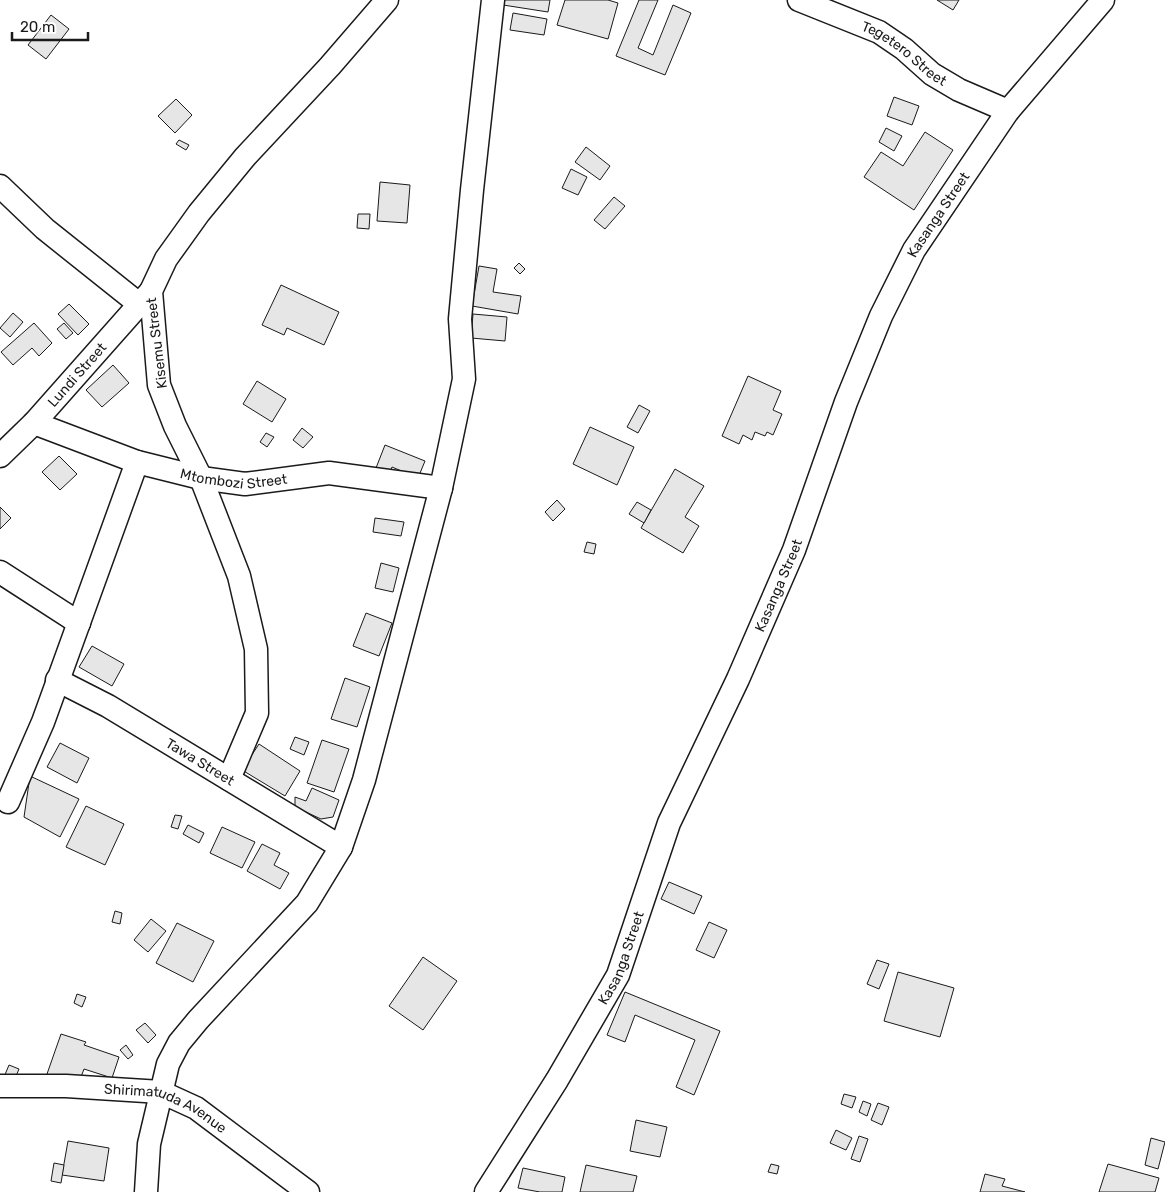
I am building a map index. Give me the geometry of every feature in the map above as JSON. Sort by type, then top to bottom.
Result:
[{"type":"street","name":"Kisemu Street","points":[[228,779],[257,712],[256,649],[239,576],[201,478],[175,426],[160,386],[145,298],[166,259],[199,213],[245,157],[330,66],[387,0]]},
{"type":"street","points":[[146,1192],[149,1144],[168,1064],[179,1043],[307,903],[341,847],[364,780],[441,488],[464,379],[460,319],[472,190],[494,0]]},
{"type":"street","name":"Tegetero Street","points":[[799,0],[879,32],[904,49],[932,74],[960,90],[1008,111]]},
{"type":"street","name":"Kasanga Street","points":[[486,1192],[557,1080],[618,975],[669,823],[738,679],[794,550],[846,402],[882,316],[914,250],[1008,111],[1103,0]]},
{"type":"street","points":[[0,186],[45,229],[145,298]]},
{"type":"street","name":"Lundi Street","points":[[0,456],[34,423],[145,298]]},
{"type":"street","name":"Mtombozi Street","points":[[34,423],[137,462],[201,478],[245,484],[329,473],[441,488]]},
{"type":"street","points":[[8,802],[43,722],[137,462]]},
{"type":"street","points":[[0,572],[79,623]]},
{"type":"street","name":"Tawa Street","points":[[57,680],[108,706],[341,847]]},
{"type":"street","name":"Shirimatuda Avenue","points":[[0,1086],[66,1086],[161,1092],[196,1108],[308,1192]]},
{"type":"building","points":[[504,0],[550,0],[548,12],[503,5]]},
{"type":"building","points":[[565,0],[608,0],[618,3],[608,39],[557,25]]},
{"type":"building","points":[[639,0],[658,0],[638,48],[653,55],[673,5],[691,13],[665,75],[616,56]]},
{"type":"building","points":[[937,0],[959,0],[953,10]]},
{"type":"building","points":[[513,13],[547,19],[544,35],[510,30]]},
{"type":"building","points":[[51,15],[69,29],[46,59],[28,45]]},
{"type":"building","points":[[894,97],[919,106],[912,125],[887,116]]},
{"type":"building","points":[[176,99],[192,115],[175,133],[158,116]]},
{"type":"building","points":[[886,128],[902,136],[894,151],[879,142]]},
{"type":"building","points":[[925,132],[953,150],[914,210],[864,177],[881,152],[903,166]]},
{"type":"building","points":[[179,140],[189,145],[186,150],[176,144]]},
{"type":"building","points":[[586,147],[610,166],[600,180],[575,162]]},
{"type":"building","points":[[571,169],[587,177],[578,195],[562,188]]},
{"type":"building","points":[[380,182],[410,185],[407,223],[377,221]]},
{"type":"building","points":[[614,197],[625,206],[605,229],[594,220]]},
{"type":"building","points":[[358,214],[370,214],[369,229],[357,228]]},
{"type":"building","points":[[519,263],[525,269],[520,274],[514,268]]},
{"type":"building","points":[[479,266],[497,269],[493,292],[521,296],[518,314],[472,306]]},
{"type":"building","points":[[281,285],[339,312],[324,345],[287,328],[284,335],[262,325]]},
{"type":"building","points":[[69,304],[89,324],[78,335],[58,314]]},
{"type":"building","points":[[13,313],[23,322],[10,337],[0,328]]},
{"type":"building","points":[[473,314],[507,317],[505,341],[471,338]]},
{"type":"building","points":[[34,323],[52,343],[39,356],[32,348],[13,365],[1,352]]},
{"type":"building","points":[[64,323],[73,333],[66,339],[57,329]]},
{"type":"building","points":[[113,365],[129,383],[102,407],[86,390]]},
{"type":"building","points":[[748,376],[781,391],[773,410],[782,414],[773,435],[767,432],[765,436],[755,432],[752,440],[743,435],[739,444],[722,436]]},
{"type":"building","points":[[257,381],[286,399],[272,422],[243,404]]},
{"type":"building","points":[[639,405],[650,411],[638,433],[627,427]]},
{"type":"building","points":[[590,427],[634,447],[617,485],[573,464]]},
{"type":"building","points":[[302,428],[313,437],[303,448],[293,440]]},
{"type":"building","points":[[266,433],[274,437],[267,447],[260,442]]},
{"type":"building","points":[[385,445],[425,461],[418,478],[392,467],[389,474],[376,468]]},
{"type":"building","points":[[59,456],[77,474],[60,490],[42,472]]},
{"type":"building","points":[[675,469],[704,486],[685,517],[699,526],[683,553],[641,528]]},
{"type":"building","points":[[557,500],[565,509],[553,521],[545,512]]},
{"type":"building","points":[[637,502],[651,510],[644,523],[629,514]]},
{"type":"building","points":[[0,507],[11,518],[0,529]]},
{"type":"building","points":[[375,518],[404,522],[401,536],[373,532]]},
{"type":"building","points":[[587,542],[596,544],[594,554],[584,552]]},
{"type":"building","points":[[381,563],[399,568],[393,592],[375,588]]},
{"type":"building","points":[[366,613],[392,623],[379,656],[353,646]]},
{"type":"building","points":[[92,646],[124,664],[112,686],[79,667]]},
{"type":"building","points":[[345,678],[370,687],[357,727],[331,719]]},
{"type":"building","points":[[295,737],[309,742],[304,755],[290,749]]},
{"type":"building","points":[[322,740],[349,749],[334,792],[307,783]]},
{"type":"building","points":[[60,743],[89,758],[77,783],[47,767]]},
{"type":"building","points":[[259,744],[300,771],[285,796],[242,770]]},
{"type":"building","points":[[30,776],[79,799],[60,837],[24,817]]},
{"type":"building","points":[[312,788],[339,800],[333,817],[321,819],[295,807],[295,797],[306,801]]},
{"type":"building","points":[[86,806],[124,824],[105,865],[66,847]]},
{"type":"building","points":[[175,815],[182,816],[178,829],[171,827]]},
{"type":"building","points":[[188,825],[204,833],[199,843],[183,834]]},
{"type":"building","points":[[222,827],[255,842],[242,868],[210,853]]},
{"type":"building","points":[[262,844],[280,853],[274,865],[289,873],[280,889],[247,871]]},
{"type":"building","points":[[669,882],[702,896],[694,914],[661,899]]},
{"type":"building","points":[[115,911],[122,913],[120,924],[112,922]]},
{"type":"building","points":[[151,919],[166,931],[148,952],[134,940]]},
{"type":"building","points":[[709,922],[727,930],[714,958],[696,950]]},
{"type":"building","points":[[177,923],[214,941],[193,982],[156,963]]},
{"type":"building","points":[[423,957],[457,981],[423,1030],[389,1006]]},
{"type":"building","points":[[877,960],[889,964],[879,989],[867,984]]},
{"type":"building","points":[[898,972],[954,988],[940,1037],[884,1021]]},
{"type":"building","points":[[625,992],[720,1031],[694,1095],[676,1087],[695,1040],[635,1015],[625,1042],[607,1035]]},
{"type":"building","points":[[77,994],[86,997],[82,1007],[74,1003]]},
{"type":"building","points":[[145,1023],[156,1035],[148,1043],[136,1030]]},
{"type":"building","points":[[61,1034],[86,1042],[84,1045],[119,1057],[112,1078],[84,1069],[78,1085],[47,1074]]},
{"type":"building","points":[[126,1045],[133,1055],[128,1059],[120,1050]]},
{"type":"building","points":[[9,1065],[19,1069],[14,1081],[4,1077]]},
{"type":"building","points":[[844,1094],[856,1097],[852,1108],[841,1104]]},
{"type":"building","points":[[863,1101],[871,1104],[867,1116],[859,1112]]},
{"type":"building","points":[[878,1103],[889,1107],[882,1125],[871,1120]]},
{"type":"building","points":[[636,1120],[667,1127],[660,1157],[630,1151]]},
{"type":"building","points":[[836,1130],[852,1138],[846,1150],[830,1143]]},
{"type":"building","points":[[859,1136],[868,1139],[860,1162],[851,1159]]},
{"type":"building","points":[[1151,1138],[1165,1142],[1158,1169],[1145,1165]]},
{"type":"building","points":[[68,1141],[109,1148],[104,1181],[62,1175]]},
{"type":"building","points":[[54,1163],[64,1165],[61,1183],[51,1181]]},
{"type":"building","points":[[771,1164],[779,1166],[777,1174],[768,1172]]},
{"type":"building","points":[[1108,1164],[1159,1178],[1155,1192],[1099,1192]]},
{"type":"building","points":[[586,1165],[637,1176],[633,1192],[580,1192]]},
{"type":"building","points":[[523,1168],[565,1177],[562,1192],[540,1192],[518,1188]]},
{"type":"building","points":[[985,1174],[1005,1179],[1002,1186],[1025,1192],[980,1192]]}]
